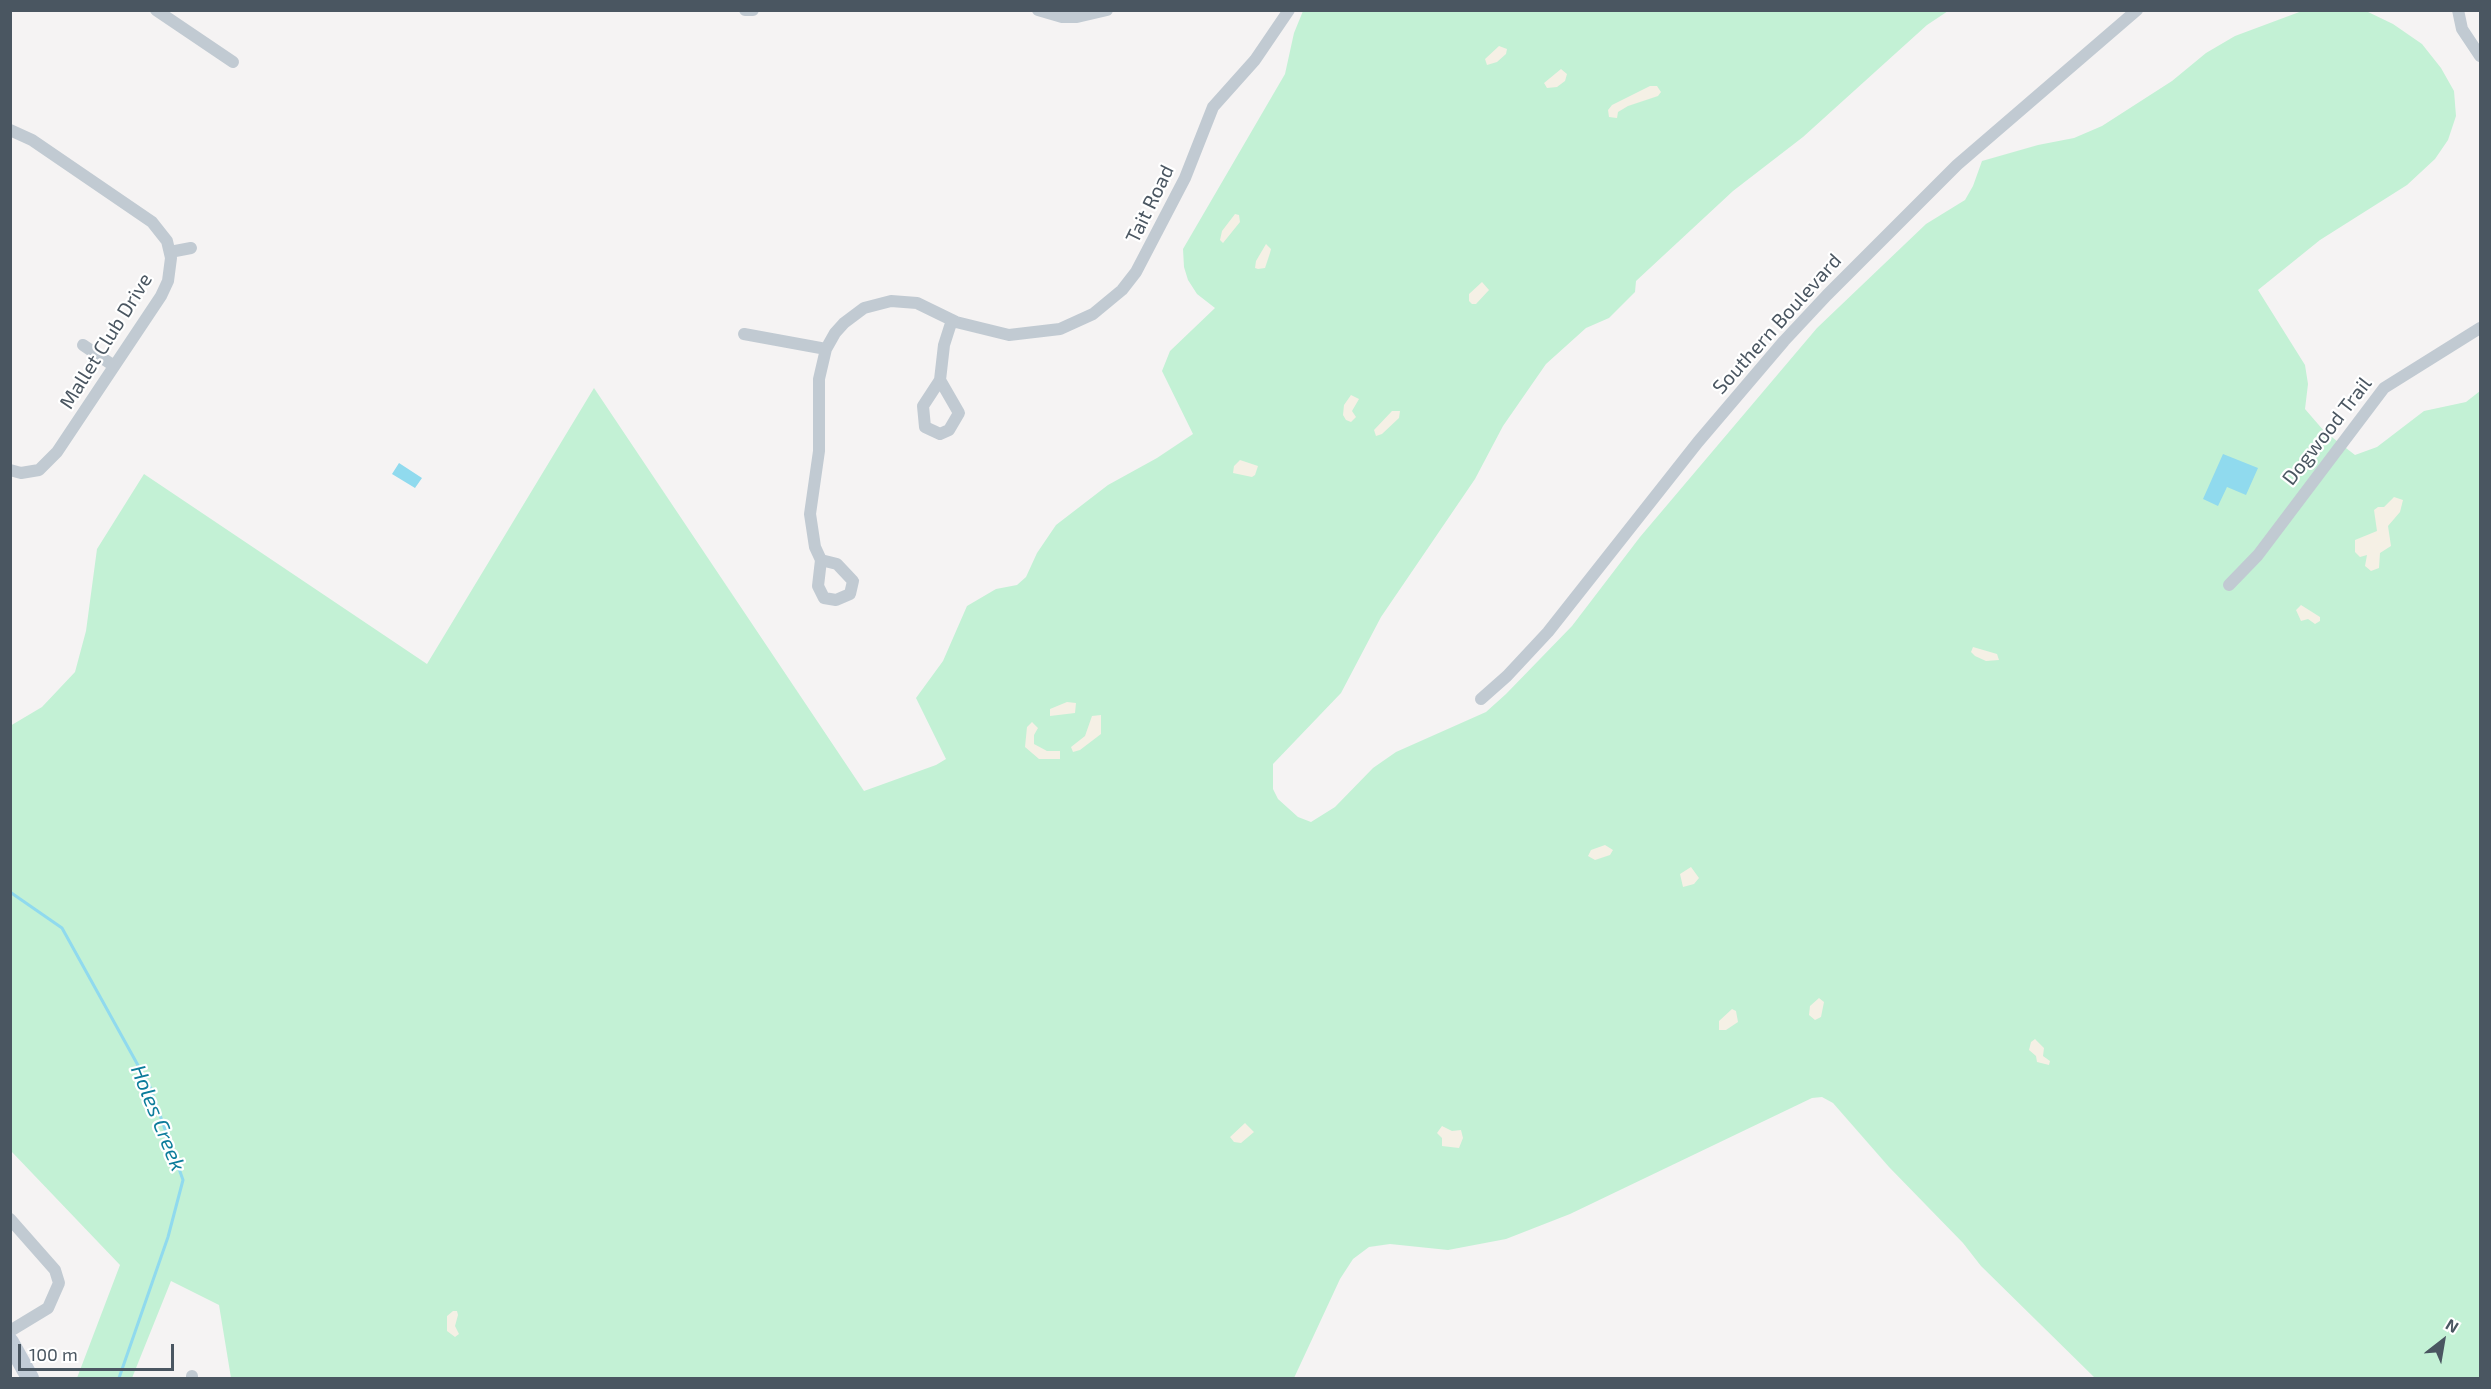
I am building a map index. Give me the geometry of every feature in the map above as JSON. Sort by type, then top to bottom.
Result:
[{"type":"main road","points":[[10,1342],[30,1378]]},
{"type":"street","points":[[156,10],[233,62]]},
{"type":"street","points":[[745,10],[752,11]]},
{"type":"street","points":[[1038,10],[1062,17],[1077,17],[1107,10]]},
{"type":"street","name":"Tait Road","points":[[826,349],[844,322],[876,304],[891,301],[917,303],[952,320],[986,331],[1023,336],[1060,329],[1093,314],[1122,290],[1147,254],[1193,159],[1213,107],[1255,60],[1289,10]]},
{"type":"street","name":"Southern Boulevard","points":[[1481,699],[1508,676],[1548,632],[1698,442],[1784,341],[1827,295],[1957,165],[2137,10]]},
{"type":"street","points":[[2458,10],[2462,29],[2481,57]]},
{"type":"street","points":[[10,130],[32,140],[137,210],[162,232],[171,252],[191,248]]},
{"type":"street","name":"Mallet Club Drive","points":[[10,470],[31,473],[50,461],[168,282],[171,252]]},
{"type":"street","points":[[940,380],[944,345],[952,320]]},
{"type":"street","name":"Dogwood Trail","points":[[2229,585],[2258,555],[2384,387],[2481,328]]},
{"type":"street","points":[[744,333],[826,349],[819,391],[819,451],[810,514],[813,538],[821,560]]},
{"type":"street","points":[[83,345],[114,366]]},
{"type":"street","points":[[10,1219],[55,1270],[59,1283],[48,1308],[10,1331]]},
{"type":"green space","points":[[1303,11],[1948,11],[1927,25],[1803,137],[1733,191],[1636,281],[1635,292],[1609,318],[1586,328],[1546,364],[1503,426],[1475,479],[1381,617],[1341,693],[1273,764],[1273,789],[1278,799],[1298,817],[1311,822],[1335,807],[1373,768],[1396,752],[1486,712],[1506,694],[1572,626],[1640,537],[1817,328],[1926,224],[1965,200],[1982,161],[2038,145],[2074,138],[2102,126],[2172,81],[2206,53],[2235,36],[2302,11],[2366,11],[2393,24],[2422,44],[2441,68],[2454,91],[2456,116],[2448,140],[2435,159],[2407,185],[2320,240],[2258,290],[2305,365],[2308,384],[2305,409],[2324,431],[2355,455],[2377,447],[2424,411],[2466,402],[2480,391],[2480,1378],[2095,1378],[1981,1266],[1963,1243],[1889,1167],[1833,1103],[1822,1097],[1812,1098],[1570,1214],[1506,1239],[1448,1250],[1390,1244],[1369,1247],[1353,1259],[1340,1279],[1294,1378],[231,1378],[219,1305],[171,1281],[132,1378],[77,1378],[120,1265],[11,1151],[10,726],[42,707],[75,672],[86,631],[97,549],[144,474],[427,664],[594,388],[864,791],[936,765],[946,759],[916,698],[943,661],[967,606],[996,589],[1017,585],[1026,577],[1037,553],[1056,525],[1108,485],[1157,458],[1193,434],[1162,371],[1170,351],[1215,308],[1197,294],[1188,280],[1184,267],[1183,249],[1285,74],[1294,33]]},
{"type":"sand","points":[[1499,46],[1507,49],[1506,54],[1497,62],[1487,65],[1485,59]]},
{"type":"sand","points":[[1561,69],[1567,74],[1565,81],[1557,87],[1547,88],[1544,83]]},
{"type":"sand","points":[[1650,86],[1657,86],[1661,92],[1658,96],[1628,106],[1618,112],[1617,118],[1609,117],[1608,110],[1612,105]]},
{"type":"sand","points":[[1235,214],[1239,215],[1240,222],[1223,243],[1220,240],[1222,231]]},
{"type":"sand","points":[[1266,244],[1271,249],[1265,268],[1255,268],[1256,261]]},
{"type":"sand","points":[[1482,282],[1489,290],[1476,304],[1472,304],[1469,301],[1469,294]]},
{"type":"sand","points":[[1351,395],[1359,399],[1352,411],[1356,417],[1351,422],[1343,415],[1344,405]]},
{"type":"sand","points":[[1392,411],[1400,411],[1399,418],[1382,434],[1376,436],[1374,430]]},
{"type":"sand","points":[[1240,460],[1258,466],[1255,475],[1252,477],[1233,473],[1234,466]]},
{"type":"sand","points":[[2394,497],[2403,500],[2400,512],[2388,526],[2391,546],[2380,553],[2379,568],[2371,571],[2365,566],[2367,555],[2360,557],[2355,552],[2355,540],[2377,531],[2374,510],[2384,507]]},
{"type":"sand","points":[[2301,605],[2320,617],[2320,621],[2315,624],[2308,619],[2301,621],[2296,610]]},
{"type":"sand","points":[[1973,647],[1997,654],[1999,660],[1986,661],[1975,656],[1971,652]]},
{"type":"sand","points":[[1067,702],[1076,703],[1075,713],[1050,716],[1050,709]]},
{"type":"sand","points":[[1101,715],[1101,734],[1080,750],[1073,752],[1071,747],[1085,736],[1092,716]]},
{"type":"sand","points":[[1032,722],[1038,728],[1034,735],[1034,744],[1047,751],[1060,751],[1060,759],[1039,759],[1025,747],[1027,727]]},
{"type":"sand","points":[[1605,845],[1613,850],[1610,855],[1595,860],[1588,856],[1591,850]]},
{"type":"sand","points":[[1691,867],[1699,878],[1694,884],[1683,887],[1680,874]]},
{"type":"sand","points":[[1819,998],[1824,1002],[1821,1017],[1815,1020],[1809,1015],[1810,1006]]},
{"type":"sand","points":[[1732,1009],[1736,1011],[1738,1022],[1726,1030],[1719,1030],[1719,1021]]},
{"type":"sand","points":[[2035,1039],[2044,1048],[2043,1056],[2050,1061],[2049,1065],[2037,1062],[2036,1056],[2029,1050],[2031,1042]]},
{"type":"sand","points":[[1245,1123],[1254,1132],[1241,1143],[1234,1142],[1230,1137]]},
{"type":"sand","points":[[1442,1126],[1452,1131],[1461,1130],[1463,1138],[1459,1148],[1442,1146],[1442,1138],[1437,1133]]},
{"type":"sand","points":[[457,1311],[458,1315],[455,1326],[459,1334],[455,1337],[447,1331],[447,1316]]},
{"type":"water","points":[[2223,454],[2258,468],[2246,495],[2227,487],[2218,506],[2203,499]]},
{"type":"water","points":[[399,463],[422,478],[415,488],[392,474]]},
{"type":"waterway","name":"Holes Creek","points":[[10,892],[62,928],[150,1087],[183,1180],[168,1237],[119,1378]]}]
